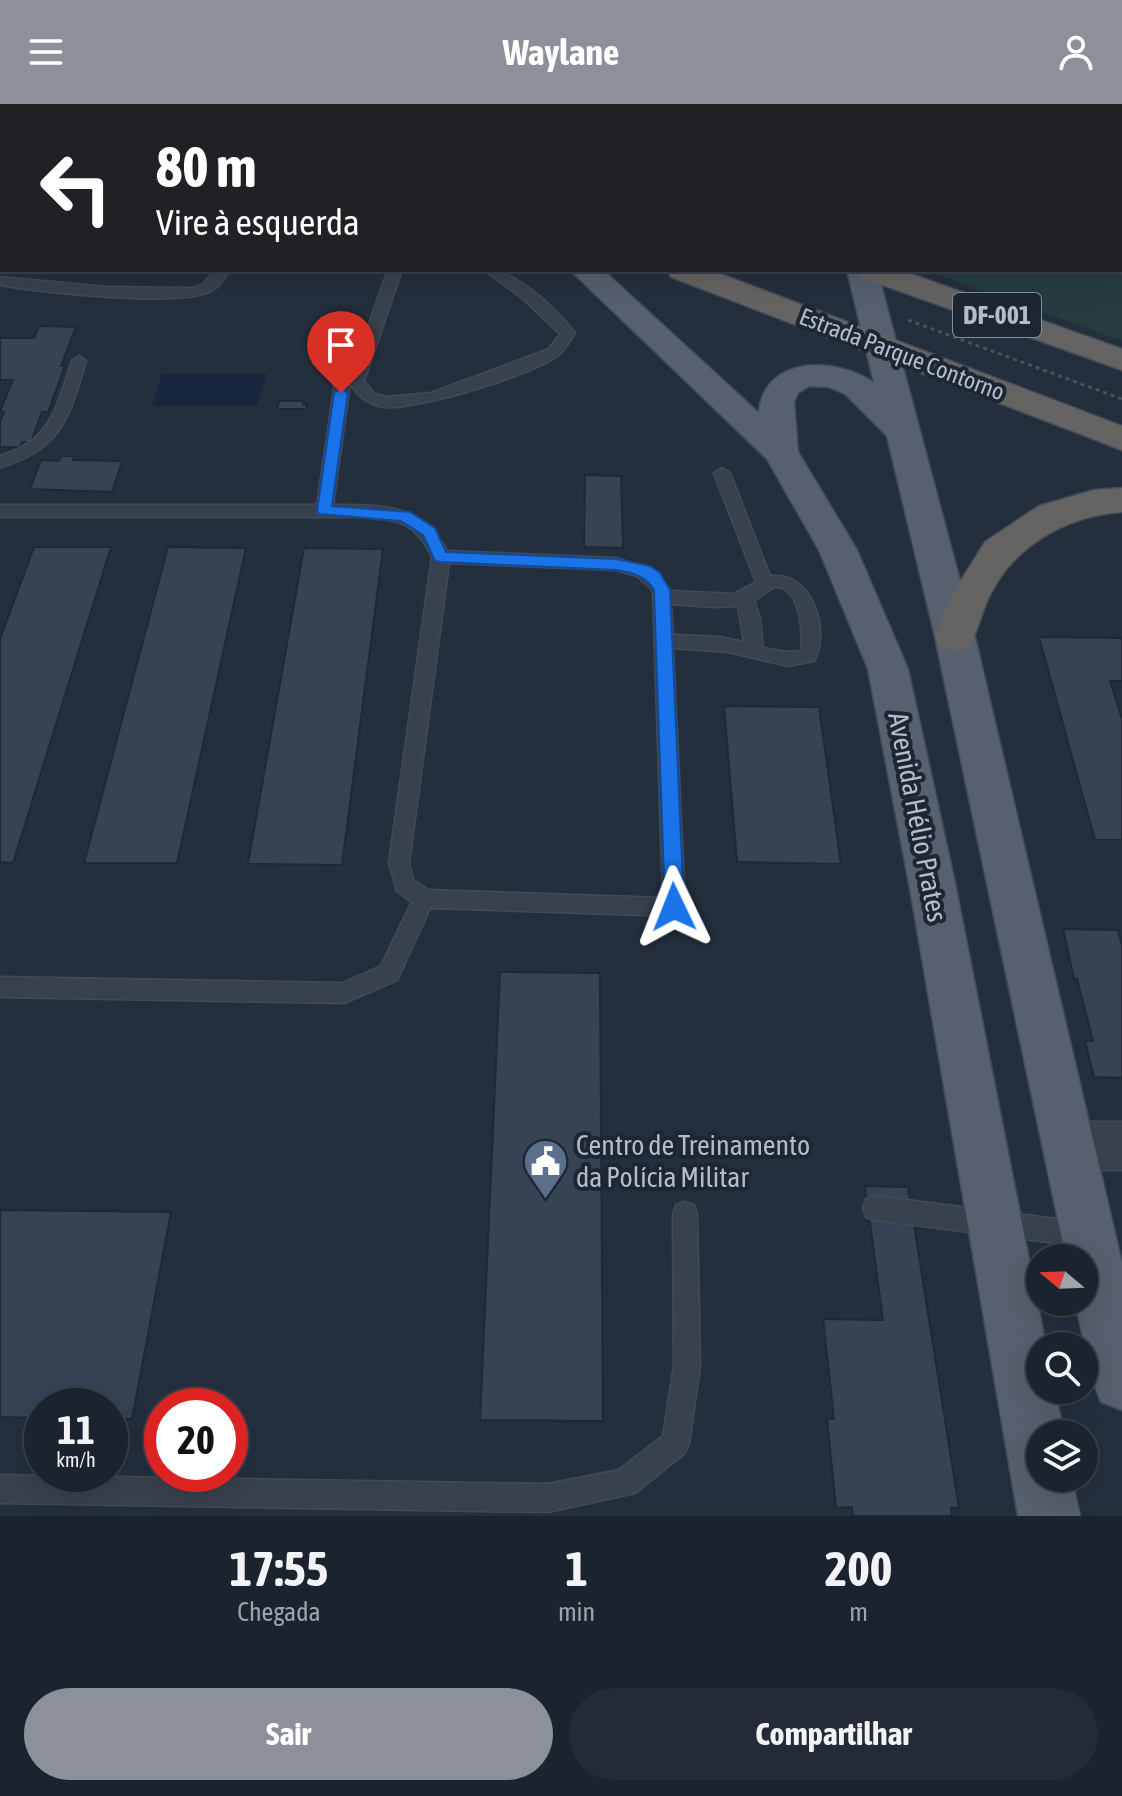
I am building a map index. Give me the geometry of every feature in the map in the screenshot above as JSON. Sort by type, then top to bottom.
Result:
[{"type":"highway","name":"Estrada Parque Contorno","points":[[689,272],[889,330],[1122,439]]},
{"type":"highway","name":"DF-001","points":[[877,272],[1122,360]]},
{"type":"highway","points":[[955,637],[969,598],[998,551],[1052,515],[1094,502],[1122,500]]},
{"type":"main road","name":"Avenida Hélio Prates","points":[[587,272],[780,452],[838,550],[888,669],[932,883],[1031,1420]]},
{"type":"main road","points":[[863,272],[889,330],[902,431],[955,637],[1122,1381]]},
{"type":"main road","points":[[780,452],[778,398],[784,387],[807,375],[832,376],[853,385],[902,431]]},
{"type":"main road","points":[[1045,1492],[1049,1516]]},
{"type":"street","points":[[1067,1146],[1122,1146]]},
{"type":"lane","points":[[0,281],[143,292],[195,292],[206,289],[221,272]]},
{"type":"lane","points":[[394,272],[356,382],[370,398],[393,403],[434,399],[554,352],[564,340],[568,333],[527,295],[494,272]]},
{"type":"lane","points":[[324,511],[349,334]]},
{"type":"lane","points":[[0,462],[23,456],[55,431],[79,361]]},
{"type":"lane","points":[[722,473],[765,584]]},
{"type":"lane","points":[[0,511],[358,511],[405,516],[429,532],[441,557],[399,863],[404,885],[424,899],[674,907],[662,590],[654,577],[645,570],[616,564],[441,557]]},
{"type":"lane","points":[[662,597],[744,598],[765,584],[782,581],[794,587],[803,599],[811,649],[808,656],[798,660],[777,659],[724,644],[664,641]]},
{"type":"lane","points":[[744,598],[751,618],[754,650]]},
{"type":"lane","points":[[0,987],[344,993],[389,973],[424,899]]},
{"type":"lane","points":[[875,1208],[1088,1235]]},
{"type":"lane","points":[[0,1489],[548,1498],[625,1483],[675,1443],[687,1366],[685,1214]]},
{"type":"path","points":[[889,330],[1122,399]]},
{"type":"green space","points":[[931,272],[1122,272],[1122,341]]},
{"type":"water","points":[[162,374],[267,374],[257,406],[152,406]]},
{"type":"building","points":[[39,326],[76,327],[61,366],[65,366],[48,412],[42,412],[31,442],[22,442],[20,447],[0,447],[0,422],[4,412],[0,411],[13,380],[0,380],[0,338],[34,338]]},
{"type":"building","points":[[279,401],[303,401],[307,404],[306,409],[277,409]]},
{"type":"building","points":[[61,456],[75,456],[73,460],[122,461],[112,492],[30,489],[41,460],[59,461]]},
{"type":"building","points":[[585,475],[621,476],[623,548],[584,547]]},
{"type":"building","points":[[34,547],[111,547],[13,863],[0,862],[0,639]]},
{"type":"building","points":[[168,547],[246,548],[177,863],[84,863]]},
{"type":"building","points":[[304,548],[383,549],[342,865],[248,864]]},
{"type":"building","points":[[1039,637],[1122,638],[1122,681],[1110,681],[1122,719],[1122,840],[1095,840]]},
{"type":"building","points":[[724,706],[819,707],[841,864],[737,862]]},
{"type":"building","points":[[1063,929],[1118,930],[1122,945],[1122,1078],[1094,1077],[1085,1041],[1093,1041]]},
{"type":"building","name":"Centro de Treinamento da Polícia Militar","points":[[500,972],[600,973],[603,1421],[480,1420]]},
{"type":"building","points":[[865,1186],[908,1187],[959,1508],[951,1508],[952,1516],[853,1516],[852,1507],[836,1508],[827,1419],[834,1419],[823,1319],[883,1320]]},
{"type":"building","points":[[0,1210],[171,1212],[132,1419],[128,1419],[128,1388],[24,1388],[24,1418],[0,1417]]},
{"type":"place","name":"Centro de Treinamento da Polícia Militar","points":[[545,1200]]},
{"type":"route","points":[[341,393],[324,511],[405,516],[429,532],[441,557],[616,564],[645,570],[654,577],[662,590],[674,907]]}]
